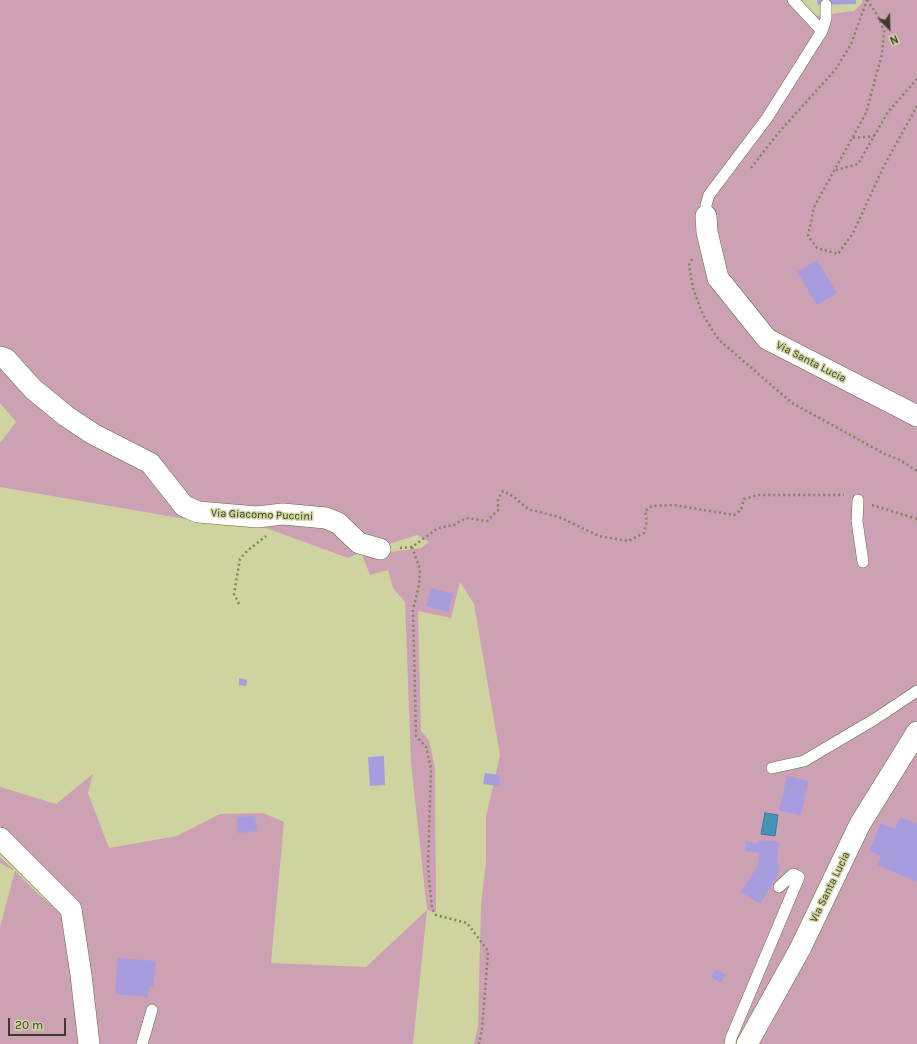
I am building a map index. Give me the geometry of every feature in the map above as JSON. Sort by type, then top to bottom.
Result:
[{"type":"street","name":"Via Santa Lucia","points":[[707,224],[718,278],[767,339],[917,416]]},
{"type":"street","name":"Via Giacomo Puccini","points":[[0,357],[6,359],[33,389],[66,416],[93,434],[150,463],[184,506],[198,512],[257,517],[275,515],[304,515],[326,518],[338,523],[359,543],[380,549]]},
{"type":"street","name":"Via Santa Lucia","points":[[747,1044],[800,949],[860,824],[917,732]]},
{"type":"street","points":[[0,838],[71,909],[89,1044]]},
{"type":"lane","points":[[793,0],[822,31]]},
{"type":"lane","points":[[707,224],[706,205],[709,195],[767,118],[822,31],[826,19],[826,5]]},
{"type":"lane","points":[[858,500],[857,521],[863,562]]},
{"type":"lane","points":[[772,768],[804,761],[875,719],[917,691]]},
{"type":"lane","points":[[730,1044],[731,1038],[799,877],[793,874],[779,887]]},
{"type":"lane","points":[[142,1044],[152,1010]]},
{"type":"path","points":[[867,0],[878,16],[884,31],[882,54],[866,113],[814,207],[808,236],[817,248],[838,254],[853,233],[884,166],[917,106]]},
{"type":"path","points":[[749,171],[779,132],[836,69],[851,44],[867,0]]},
{"type":"path","points":[[835,170],[858,164],[888,112],[917,79]]},
{"type":"path","points":[[853,138],[875,136]]},
{"type":"path","points":[[707,224],[690,265],[693,288],[698,302],[703,315],[718,339],[792,403],[885,454],[900,460],[917,471]]},
{"type":"path","points":[[380,549],[412,547],[438,528],[454,525],[466,518],[487,521],[498,510],[498,499],[503,491],[514,497],[528,509],[559,517],[600,536],[628,541],[644,533],[647,521],[646,511],[652,506],[674,505],[734,515],[741,510],[744,499],[758,495],[844,495],[891,512],[917,519]]},
{"type":"path","points":[[239,604],[234,594],[240,560],[247,550],[264,538],[274,526],[275,515]]},
{"type":"path","points":[[412,547],[420,569],[419,585],[413,610],[416,736],[426,747],[431,768],[428,865],[432,909],[436,915],[467,924],[488,951],[482,1029],[479,1044]]},
{"type":"shaded area","points":[[0,0],[801,0],[802,4],[815,16],[854,11],[862,3],[862,0],[917,0],[917,1044],[474,1044],[478,1026],[481,905],[486,862],[486,817],[500,755],[474,604],[460,582],[451,618],[418,611],[421,731],[429,740],[435,768],[436,912],[427,910],[411,763],[405,602],[393,588],[388,570],[370,575],[361,552],[376,554],[421,548],[429,542],[417,535],[386,545],[370,540],[357,532],[340,516],[326,511],[298,509],[261,510],[209,506],[185,519],[0,487],[0,443],[16,422],[0,403]]},
{"type":"shaded area","points":[[286,519],[318,521],[334,528],[348,544],[361,552],[348,558],[255,524]]},
{"type":"shaded area","points":[[93,774],[88,793],[109,848],[177,836],[220,814],[263,813],[284,822],[271,963],[366,967],[427,910],[413,1044],[95,1044],[86,938],[79,912],[65,892],[0,832],[0,787],[56,804]]},
{"type":"shaded area","points":[[0,857],[15,871],[0,863]]},
{"type":"shaded area","points":[[15,871],[38,894],[63,914],[79,1044],[0,1044],[0,927]]},
{"type":"water","points":[[765,813],[778,815],[775,836],[761,834]]},
{"type":"building","points":[[817,0],[856,0],[856,4],[818,5]]},
{"type":"building","points":[[817,260],[837,293],[817,305],[797,272]]},
{"type":"building","points":[[431,588],[453,594],[448,612],[426,606]]},
{"type":"building","points":[[239,678],[247,680],[246,686],[239,685]]},
{"type":"building","points":[[384,756],[385,785],[370,786],[368,757]]},
{"type":"building","points":[[485,773],[500,775],[499,786],[483,784]]},
{"type":"building","points":[[787,776],[808,781],[801,815],[779,811]]},
{"type":"building","points":[[255,816],[257,831],[238,833],[237,817]]},
{"type":"building","points":[[900,817],[917,824],[917,882],[878,865],[881,856],[869,851],[881,823],[895,829]]},
{"type":"building","points":[[759,840],[779,842],[777,865],[779,865],[778,875],[760,904],[741,892],[758,865],[759,853],[745,851],[746,841],[758,844]]},
{"type":"building","points":[[118,958],[156,961],[153,987],[149,987],[148,997],[115,994]]},
{"type":"building","points":[[717,969],[726,975],[720,983],[711,976]]}]
